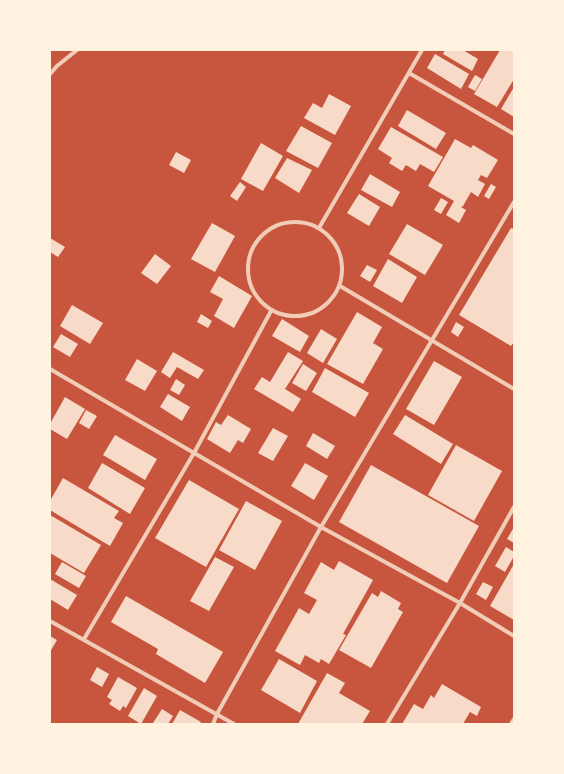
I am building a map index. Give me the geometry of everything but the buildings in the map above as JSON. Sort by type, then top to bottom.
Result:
[{"type":"street","points":[[50,74],[57,66],[77,50]]},
{"type":"street","points":[[319,228],[422,50]]},
{"type":"street","points":[[409,73],[514,134]]},
{"type":"street","points":[[213,724],[217,714],[321,527],[514,202]]},
{"type":"street","points":[[295,221],[319,228],[340,253],[340,286],[324,308],[298,317],[271,311],[254,293],[250,281],[247,269],[254,246],[271,228],[295,221]]},
{"type":"street","points":[[340,286],[514,389]]},
{"type":"street","points":[[84,639],[194,453],[271,311]]},
{"type":"street","points":[[50,369],[321,527],[460,603],[514,636]]},
{"type":"street","points":[[387,724],[460,603],[514,507]]},
{"type":"street","points":[[50,621],[234,724]]},
{"type":"street","points":[[511,724],[514,719]]}]
